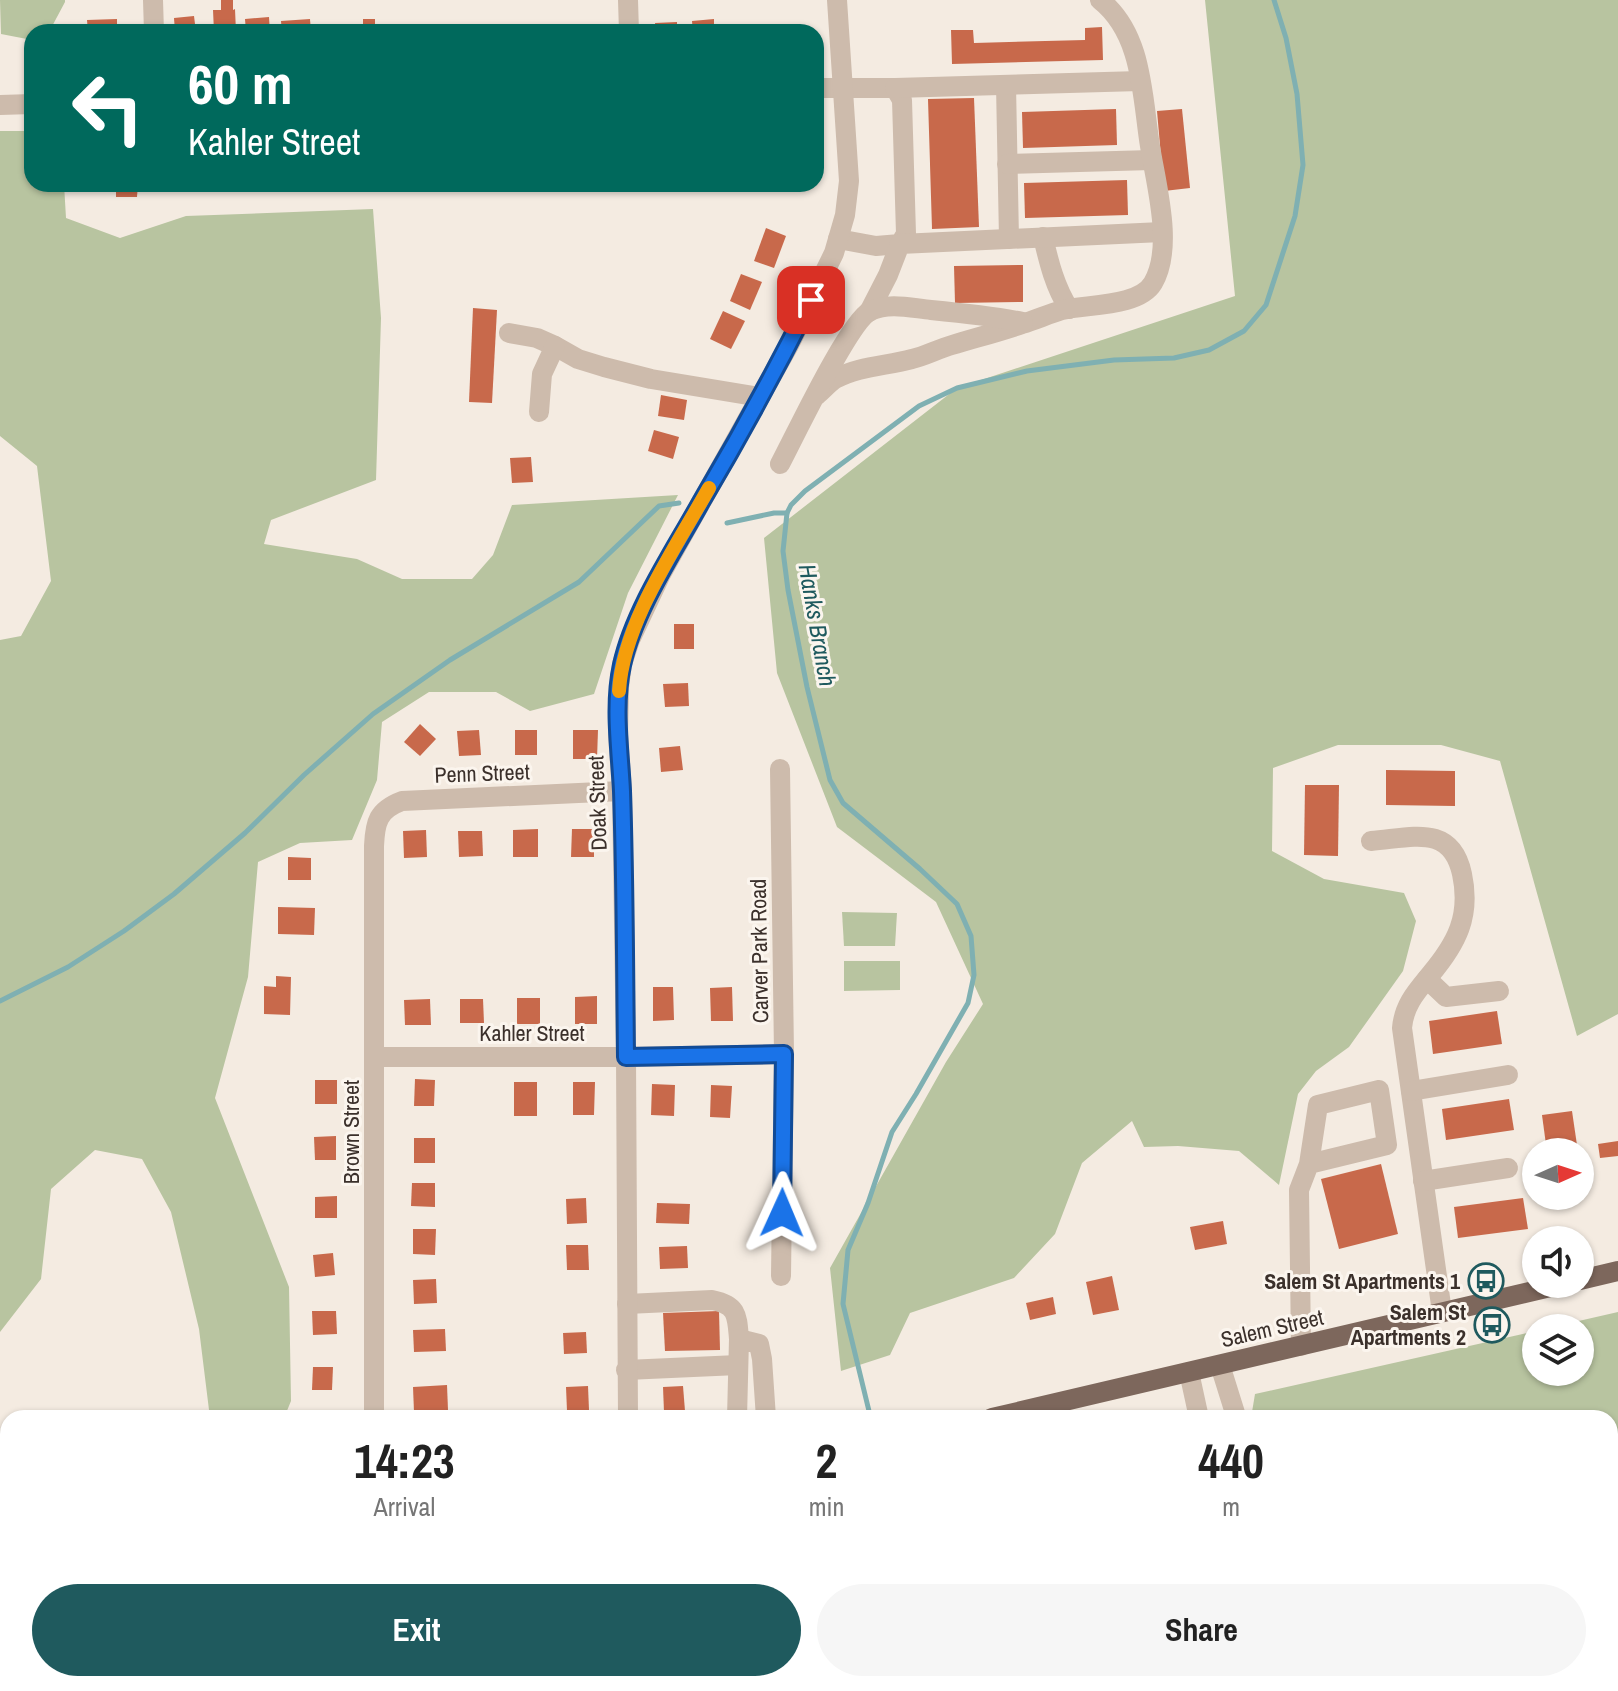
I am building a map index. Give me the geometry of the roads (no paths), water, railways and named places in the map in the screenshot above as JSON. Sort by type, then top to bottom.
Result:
[{"type":"main road","points":[[1594,1277],[1618,1271]]},
{"type":"main road","name":"Salem Street","points":[[1026,1410],[1522,1293]]},
{"type":"street","points":[[153,0],[154,24]]},
{"type":"street","points":[[628,0],[629,24]]},
{"type":"street","name":"Doak Street","points":[[628,1410],[626,1057],[622,791],[618,735],[622,664],[661,574],[760,397],[834,253],[845,215],[849,181],[837,0]]},
{"type":"street","points":[[817,395],[833,380],[849,373],[912,359],[1069,309],[1116,303],[1139,296],[1152,285],[1160,263],[1163,241],[1140,81],[1133,45],[1122,24],[1100,0]]},
{"type":"street","points":[[824,88],[899,94],[1006,85],[1140,81]]},
{"type":"street","points":[[1006,85],[1009,239]]},
{"type":"street","points":[[780,464],[845,340],[869,312],[906,234],[899,94]]},
{"type":"street","points":[[0,105],[24,104]]},
{"type":"street","points":[[1007,164],[1152,160]]},
{"type":"street","points":[[838,239],[876,246],[1162,232]]},
{"type":"street","points":[[1043,237],[1050,268],[1069,309]]},
{"type":"street","points":[[869,312],[893,306],[910,307],[1027,323]]},
{"type":"street","points":[[509,333],[537,338],[578,359],[639,376],[760,397]]},
{"type":"street","points":[[539,412],[542,374],[555,346]]},
{"type":"street","name":"Carver Park Road","points":[[780,769],[784,1054],[781,1276]]},
{"type":"street","name":"Penn Street","points":[[374,846],[377,820],[392,804],[402,801],[622,791]]},
{"type":"street","points":[[1371,841],[1423,837],[1439,839],[1449,846],[1458,859],[1464,887],[1465,911],[1457,937],[1411,997],[1402,1028],[1442,1312]]},
{"type":"street","name":"Brown Street","points":[[374,846],[374,1410]]},
{"type":"street","points":[[1427,979],[1446,997],[1499,991]]},
{"type":"street","name":"Kahler Street","points":[[375,1057],[784,1054]]},
{"type":"street","points":[[1411,1091],[1508,1075]]},
{"type":"street","points":[[1301,1346],[1299,1190],[1309,1164],[1318,1105],[1379,1090],[1387,1145],[1309,1164]]},
{"type":"street","points":[[1423,1181],[1508,1168]]},
{"type":"street","points":[[627,1304],[712,1300],[723,1302],[731,1308],[737,1315],[739,1339],[737,1410]]},
{"type":"street","points":[[739,1339],[759,1344],[765,1410]]},
{"type":"street","points":[[1220,1365],[1234,1410]]},
{"type":"street","points":[[626,1370],[738,1367]]},
{"type":"street","points":[[1189,1372],[1197,1410]]},
{"type":"waterway","name":"Hanks Branch","points":[[869,1410],[843,1304],[848,1250],[892,1132],[968,1003],[974,975],[971,936],[957,904],[843,803],[830,780],[788,590],[783,551],[787,513],[805,491],[919,406],[957,388],[1027,371],[1114,360],[1174,358],[1209,350],[1244,331],[1266,305],[1295,216],[1303,165],[1297,94],[1286,38],[1274,0]]},
{"type":"waterway","points":[[0,1001],[68,967],[124,931],[174,894],[245,833],[373,714],[450,660],[579,582],[659,506],[679,503]]},
{"type":"waterway","points":[[727,523],[787,513]]},
{"type":"place","name":"Salem St Apartments 1","points":[[1486,1281]]},
{"type":"place","name":"Salem St Apartments 2","points":[[1492,1325]]}]
